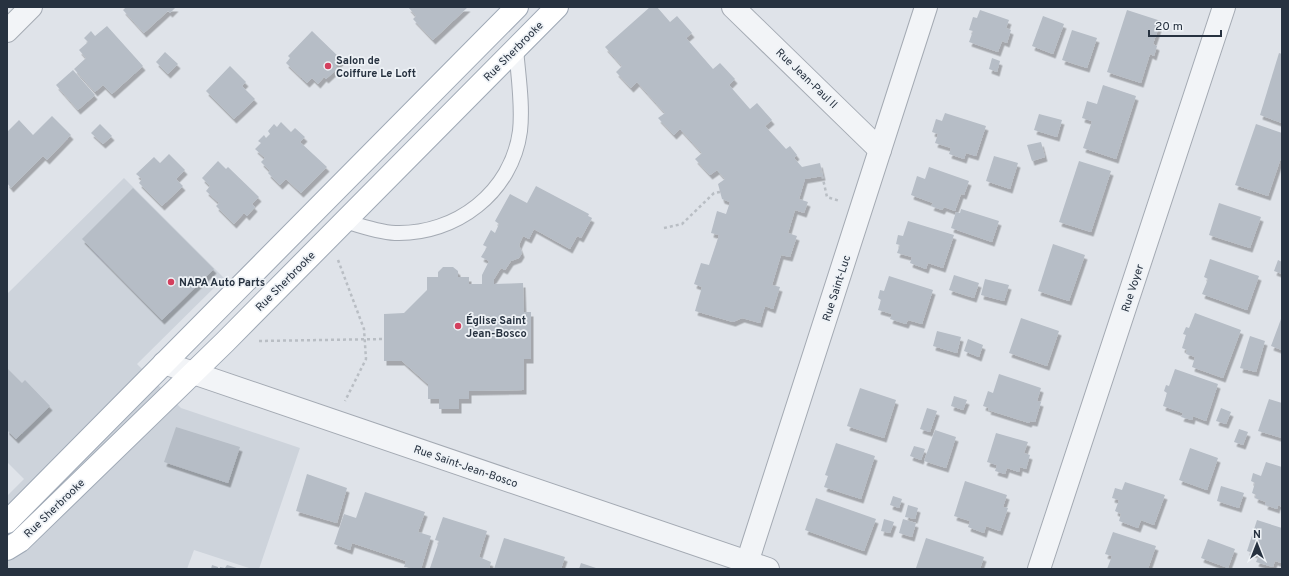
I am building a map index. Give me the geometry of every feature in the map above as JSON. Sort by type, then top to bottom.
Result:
[{"type":"main road","name":"Rue Sherbrooke","points":[[7,522],[517,7]]},
{"type":"main road","name":"Rue Sherbrooke","points":[[7,549],[20,541],[225,342],[557,7]]},
{"type":"street","points":[[7,31],[31,7]]},
{"type":"street","name":"Rue Jean-Paul II","points":[[733,7],[880,150]]},
{"type":"street","name":"Rue Saint-Luc","points":[[746,566],[926,7]]},
{"type":"street","name":"Rue Voyer","points":[[1039,569],[1224,7]]},
{"type":"street","name":"Rue Saint-Jean-Bosco","points":[[164,363],[746,566],[768,569]]},
{"type":"lane","points":[[345,221],[377,230],[395,233],[430,230],[463,216],[478,206],[490,194],[510,165],[520,131],[521,113],[516,48]]},
{"type":"path","points":[[821,170],[827,197],[862,208]]},
{"type":"path","points":[[664,228],[682,224],[714,193],[720,192]]},
{"type":"path","points":[[329,237],[364,329],[366,358],[353,385]]},
{"type":"path","points":[[225,342],[384,339]]},
{"type":"shaded area","points":[[124,178],[224,278],[137,364],[181,408],[300,448],[259,569],[252,569],[194,550],[187,569],[7,569],[7,496],[24,479],[7,462],[7,294]]},
{"type":"building","points":[[126,7],[176,7],[170,13],[168,11],[144,33],[123,10]]},
{"type":"building","points":[[408,7],[468,7],[433,40],[413,19],[416,16]]},
{"type":"building","points":[[650,7],[657,7],[670,22],[677,16],[692,33],[686,38],[713,69],[720,63],[735,79],[729,85],[750,109],[757,103],[772,120],[765,126],[786,149],[790,146],[797,155],[794,158],[802,167],[820,163],[823,176],[805,179],[799,199],[808,202],[804,213],[795,210],[788,233],[797,236],[790,257],[781,255],[772,285],[780,287],[773,309],[765,306],[760,323],[742,318],[733,322],[695,311],[702,287],[694,284],[701,263],[709,265],[719,235],[711,233],[717,211],[726,214],[730,202],[722,199],[718,184],[725,179],[717,170],[710,175],[695,159],[702,153],[680,129],[674,135],[658,118],[665,113],[637,82],[631,88],[616,72],[622,66],[605,47]]},
{"type":"building","points":[[980,10],[1009,20],[1006,28],[1011,30],[1007,43],[1002,41],[998,52],[969,42],[973,31],[969,30],[973,17],[977,18]]},
{"type":"building","points":[[1127,10],[1161,21],[1153,44],[1157,46],[1154,56],[1150,54],[1141,83],[1107,72]]},
{"type":"building","points":[[1043,16],[1064,24],[1053,54],[1032,46]]},
{"type":"building","points":[[107,26],[143,66],[112,94],[103,85],[95,92],[74,69],[86,58],[79,50],[88,42],[84,38],[91,31],[95,36]]},
{"type":"building","points":[[1072,30],[1097,38],[1087,68],[1062,60]]},
{"type":"building","points":[[312,31],[342,60],[335,66],[338,68],[326,79],[324,77],[318,84],[312,78],[307,83],[286,63],[290,58],[288,56]]},
{"type":"building","points":[[165,52],[178,64],[168,74],[156,62]]},
{"type":"building","points":[[1279,53],[1282,54],[1282,123],[1260,115]]},
{"type":"building","points":[[992,58],[1000,61],[997,72],[989,69]]},
{"type":"building","points":[[230,66],[246,82],[242,86],[255,99],[234,119],[206,91]]},
{"type":"building","points":[[73,70],[95,95],[78,110],[56,85]]},
{"type":"building","points":[[1103,85],[1136,96],[1116,159],[1083,148],[1092,121],[1082,118],[1087,101],[1097,104]]},
{"type":"building","points":[[945,113],[986,126],[976,156],[966,153],[964,159],[949,154],[951,148],[935,143],[938,134],[932,132],[936,119],[942,121]]},
{"type":"building","points":[[1039,114],[1062,120],[1057,137],[1034,130]]},
{"type":"building","points":[[52,116],[71,135],[47,160],[43,156],[11,188],[7,183],[7,132],[19,120],[33,135]]},
{"type":"building","points":[[281,122],[291,132],[295,128],[305,137],[300,142],[327,167],[301,193],[286,179],[280,185],[268,173],[270,171],[261,162],[265,158],[255,149],[261,143],[258,141],[264,135],[266,138],[270,134],[268,131],[274,124],[277,127]]},
{"type":"building","points":[[100,124],[112,136],[103,144],[91,133]]},
{"type":"building","points":[[1256,124],[1282,133],[1282,155],[1268,196],[1235,185]]},
{"type":"building","points":[[1041,142],[1045,157],[1032,161],[1027,145]]},
{"type":"building","points":[[169,154],[185,170],[176,179],[183,186],[162,206],[139,183],[142,179],[136,174],[154,157],[160,163]]},
{"type":"building","points":[[994,156],[1018,163],[1010,189],[986,181]]},
{"type":"building","points":[[218,161],[226,169],[228,167],[259,197],[252,204],[255,207],[247,216],[244,213],[234,224],[216,206],[219,203],[206,191],[210,186],[202,178]]},
{"type":"building","points":[[1079,161],[1111,171],[1091,232],[1059,222]]},
{"type":"building","points":[[929,167],[969,181],[964,195],[961,194],[955,211],[944,207],[942,210],[931,206],[933,203],[911,195],[917,176],[925,179]]},
{"type":"building","name":"Église Saint Jean-Bosco","points":[[536,186],[589,214],[588,216],[592,218],[581,238],[577,236],[570,249],[534,229],[529,239],[523,236],[519,245],[522,253],[519,258],[511,261],[505,270],[501,268],[494,279],[494,284],[523,283],[524,312],[531,312],[531,359],[524,359],[524,390],[469,391],[469,399],[459,399],[459,409],[439,409],[439,399],[428,399],[428,384],[402,361],[384,361],[384,314],[404,313],[427,290],[427,277],[438,277],[438,272],[443,267],[453,267],[458,271],[458,277],[469,277],[469,284],[482,284],[482,275],[489,261],[481,257],[487,247],[483,245],[491,230],[495,233],[499,224],[495,221],[510,194],[527,203]]},
{"type":"building","points":[[133,188],[214,269],[162,320],[82,239]]},
{"type":"building","points":[[1219,203],[1261,217],[1250,248],[1209,235]]},
{"type":"building","points":[[961,209],[999,221],[992,242],[951,228],[956,212],[960,213]]},
{"type":"building","points":[[908,221],[954,235],[943,268],[928,263],[926,269],[910,263],[912,257],[897,253],[900,245],[896,244],[898,235],[903,236]]},
{"type":"building","points":[[1053,244],[1085,255],[1069,301],[1038,291]]},
{"type":"building","points":[[1210,259],[1259,276],[1247,310],[1202,294],[1208,279],[1204,277]]},
{"type":"building","points":[[1278,260],[1282,262],[1282,274],[1274,271]]},
{"type":"building","points":[[954,275],[979,283],[974,298],[949,290]]},
{"type":"building","points":[[889,276],[933,290],[922,324],[908,320],[906,324],[890,319],[892,314],[878,310],[881,300],[878,298],[880,290],[884,291]]},
{"type":"building","points":[[985,279],[1009,285],[1004,301],[981,295]]},
{"type":"building","points":[[1195,313],[1241,330],[1223,378],[1192,367],[1195,357],[1186,354],[1187,350],[1182,348],[1186,335],[1183,334],[1186,327],[1189,328]]},
{"type":"building","points":[[1021,318],[1059,331],[1047,366],[1009,353]]},
{"type":"building","points":[[1282,319],[1282,350],[1271,346]]},
{"type":"building","points":[[937,331],[961,337],[957,353],[933,346]]},
{"type":"building","points":[[1250,336],[1265,341],[1256,372],[1240,368]]},
{"type":"building","points":[[968,339],[983,345],[979,357],[964,351]]},
{"type":"building","points":[[7,368],[22,383],[25,380],[50,406],[16,439],[7,430]]},
{"type":"building","points":[[1175,369],[1218,384],[1206,421],[1193,416],[1192,420],[1181,417],[1183,413],[1163,406],[1167,393],[1164,391],[1166,385],[1169,386]]},
{"type":"building","points":[[999,374],[1041,388],[1037,401],[1041,402],[1035,422],[1030,421],[1029,423],[988,410],[989,408],[983,406],[988,391],[993,393]]},
{"type":"building","points":[[860,388],[896,400],[884,438],[847,426]]},
{"type":"building","points":[[954,396],[967,400],[963,410],[951,406]]},
{"type":"building","points":[[1269,399],[1282,403],[1282,438],[1258,431]]},
{"type":"building","points":[[927,408],[937,411],[930,432],[920,429]]},
{"type":"building","points":[[1221,408],[1231,412],[1226,424],[1216,421]]},
{"type":"building","points":[[176,427],[240,447],[228,483],[164,462]]},
{"type":"building","points":[[1239,429],[1248,432],[1243,445],[1234,442]]},
{"type":"building","points":[[935,430],[956,437],[946,468],[924,461]]},
{"type":"building","points":[[996,433],[1028,442],[1024,453],[1030,455],[1026,469],[1020,467],[1019,472],[1007,468],[1005,474],[995,471],[997,465],[987,462]]},
{"type":"building","points":[[836,443],[875,456],[861,499],[824,487],[828,476],[825,475]]},
{"type":"building","points":[[914,446],[925,449],[921,460],[910,456]]},
{"type":"building","points":[[1190,448],[1218,458],[1207,490],[1179,480]]},
{"type":"building","points":[[1266,462],[1282,467],[1282,507],[1278,505],[1277,509],[1265,505],[1266,502],[1255,498],[1256,495],[1252,493],[1255,483],[1251,481],[1253,473],[1261,476]]},
{"type":"building","points":[[307,474],[347,488],[337,523],[296,511]]},
{"type":"building","points":[[965,481],[1007,495],[1003,507],[1008,508],[1000,531],[986,526],[984,533],[968,527],[970,521],[954,516]]},
{"type":"building","points":[[1125,482],[1165,495],[1154,525],[1141,520],[1138,528],[1119,521],[1121,514],[1115,511],[1119,500],[1112,498],[1115,488],[1122,490]]},
{"type":"building","points":[[1221,486],[1244,493],[1239,508],[1217,501]]},
{"type":"building","points":[[365,492],[425,512],[418,532],[431,536],[421,569],[404,567],[406,561],[352,543],[350,550],[334,544],[344,514],[356,518]]},
{"type":"building","points":[[893,496],[902,499],[899,508],[890,505]]},
{"type":"building","points":[[816,498],[876,519],[864,551],[805,530]]},
{"type":"building","points":[[908,505],[918,508],[915,519],[905,517]]},
{"type":"building","points":[[443,517],[487,531],[479,557],[491,562],[489,569],[430,568],[439,541],[435,540]]},
{"type":"building","points":[[884,519],[894,522],[890,533],[881,531]]},
{"type":"building","points":[[903,519],[916,523],[912,537],[899,533]]},
{"type":"building","points":[[1257,520],[1282,528],[1281,563],[1275,561],[1273,567],[1256,562],[1259,555],[1247,551]]},
{"type":"building","points":[[1113,532],[1156,546],[1148,569],[1107,569],[1112,556],[1105,554]]},
{"type":"building","points":[[504,538],[565,557],[561,569],[494,569]]},
{"type":"building","points":[[926,538],[984,557],[980,569],[916,568]]},
{"type":"building","points":[[1208,539],[1235,549],[1228,568],[1201,558]]},
{"type":"building","points":[[581,563],[599,569],[579,569]]},
{"type":"building","points":[[212,565],[218,567],[218,569],[211,569]]},
{"type":"building","points":[[227,565],[240,569],[220,569],[220,567],[225,568]]},
{"type":"place","name":"Salon de Coiffure Le Loft","points":[[328,66]]},
{"type":"place","name":"NAPA Auto Parts","points":[[171,282]]},
{"type":"place","name":"Église Saint Jean-Bosco","points":[[458,326]]}]
